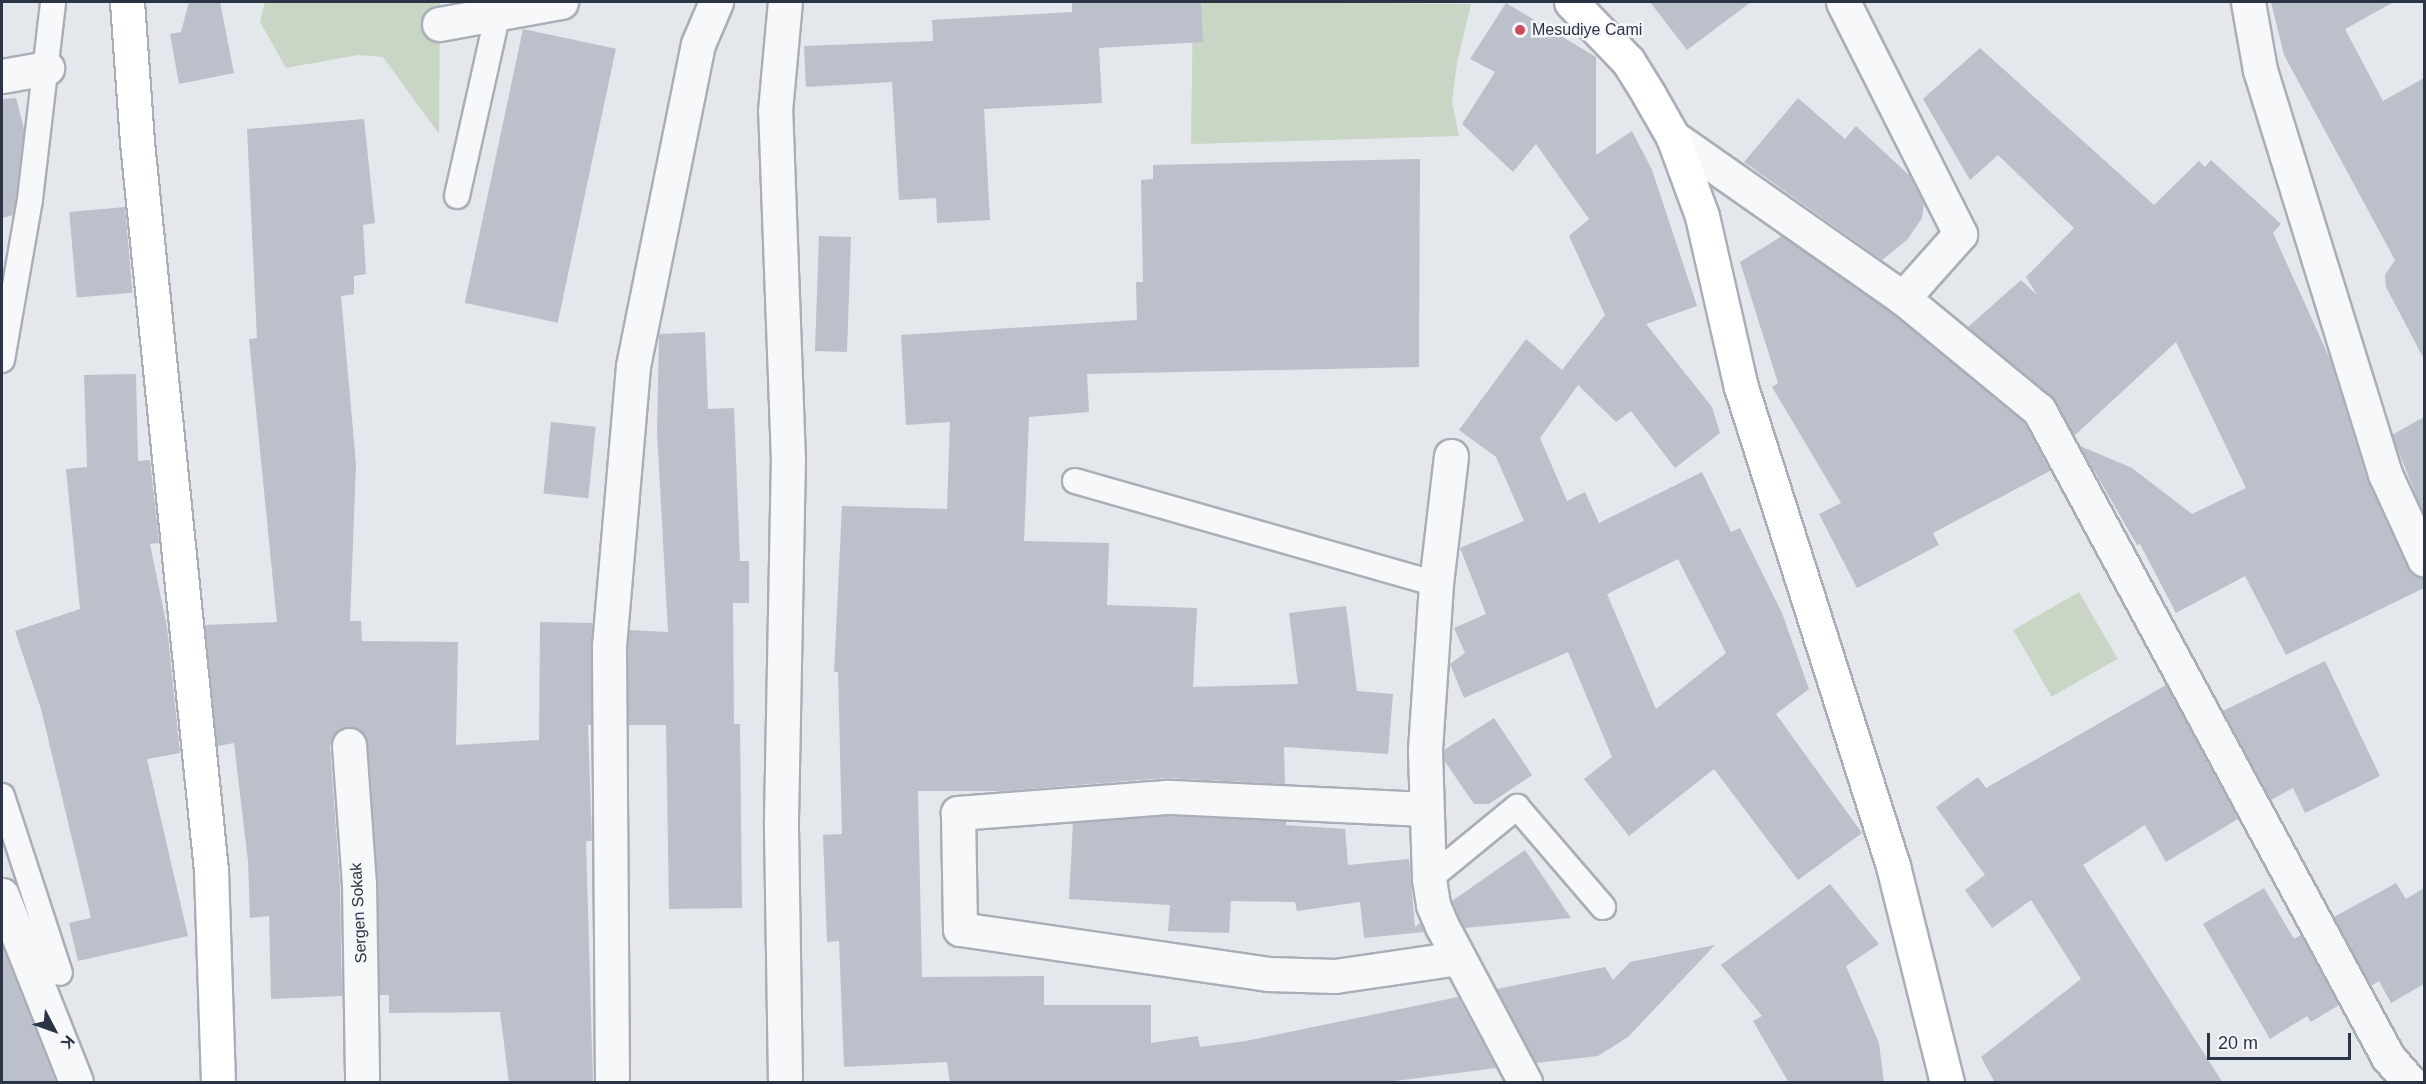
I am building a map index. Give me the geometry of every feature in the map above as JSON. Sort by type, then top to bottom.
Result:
[{"type":"main road","points":[[127,2],[137,142],[211,871],[218,1083]]},
{"type":"main road","points":[[1571,2],[1628,62],[1673,138],[1702,216],[1741,387],[1893,866],[1947,1083]]},
{"type":"street","points":[[439,24],[561,2]]},
{"type":"street","points":[[612,1083],[609,646],[633,366],[698,44],[716,2]]},
{"type":"street","points":[[785,2],[775,111],[788,460],[781,820],[785,1083]]},
{"type":"street","points":[[1843,2],[1960,234],[1903,298]]},
{"type":"street","points":[[2248,2],[2260,70],[2385,474],[2424,560]]},
{"type":"street","points":[[2,76],[47,68]]},
{"type":"street","points":[[1673,138],[1903,298],[2038,410],[2388,1057],[2410,1083]]},
{"type":"street","points":[[1451,456],[1436,584],[1425,751],[1425,809],[1429,879],[1433,905],[1525,1083]]},
{"type":"street","name":"Sergen Sokak","points":[[349,745],[359,895],[362,1083]]},
{"type":"street","points":[[1425,809],[1166,797],[958,813],[960,929],[1268,974],[1335,976],[1460,958]]},
{"type":"street","points":[[2,895],[76,1083]]},
{"type":"lane","points":[[2,360],[30,199],[53,2]]},
{"type":"lane","points":[[457,196],[498,13]]},
{"type":"lane","points":[[1075,481],[1436,584]]},
{"type":"lane","points":[[2,796],[60,973]]},
{"type":"lane","points":[[1429,879],[1517,807],[1603,907]]},
{"type":"green space","points":[[265,2],[440,2],[439,134],[383,57],[358,55],[286,68],[260,22]]},
{"type":"green space","points":[[1193,2],[1471,4],[1457,63],[1452,102],[1459,136],[1191,144]]},
{"type":"green space","points":[[2079,592],[2118,659],[2052,697],[2013,630]]},
{"type":"building","points":[[189,2],[220,2],[234,73],[179,84],[170,34],[181,32]]},
{"type":"building","points":[[1072,2],[1201,2],[1203,42],[1099,48],[1102,103],[984,109],[990,220],[937,223],[936,198],[899,200],[892,82],[806,87],[804,46],[933,41],[932,20],[1072,12]]},
{"type":"building","points":[[1650,2],[1751,2],[1687,50]]},
{"type":"building","points":[[2271,2],[2394,2],[2345,29],[2383,101],[2424,78],[2424,359],[2386,287],[2385,275],[2395,260],[2284,55]]},
{"type":"building","points":[[1506,3],[1596,57],[1596,155],[1632,131],[1652,170],[1697,306],[1646,324],[1712,407],[1720,433],[1675,468],[1631,411],[1616,422],[1578,385],[1540,438],[1567,501],[1585,492],[1599,523],[1702,472],[1731,532],[1740,528],[1782,613],[1809,689],[1776,714],[1862,833],[1798,880],[1714,769],[1629,836],[1584,779],[1612,757],[1568,652],[1464,698],[1450,664],[1465,653],[1454,628],[1486,614],[1460,548],[1524,521],[1496,457],[1459,430],[1526,339],[1562,370],[1605,315],[1569,236],[1589,219],[1536,144],[1513,172],[1462,124],[1495,72],[1470,59]],"holes":[[[1678,559],[1726,653],[1656,709],[1607,594]]]},
{"type":"building","points":[[523,29],[616,49],[558,323],[465,303]]},
{"type":"building","points":[[1980,48],[2154,205],[2199,161],[2205,167],[2211,160],[2281,224],[2273,233],[2330,359],[2368,482],[2407,567],[2414,575],[2424,577],[2424,588],[2286,655],[2245,576],[2176,613],[2140,544],[2137,545],[2080,446],[2132,468],[2192,514],[2246,488],[2176,342],[2074,436],[2051,396],[1968,327],[2021,280],[2037,295],[2026,277],[2074,228],[1998,155],[1970,180],[1923,99]]},
{"type":"building","points":[[16,98],[24,129],[13,215],[2,218],[2,99]]},
{"type":"building","points":[[1798,98],[1845,139],[1856,126],[1910,176],[1924,204],[1922,218],[1907,240],[1882,260],[1744,162]]},
{"type":"building","points":[[364,119],[375,223],[363,225],[366,274],[354,276],[354,294],[341,296],[356,464],[350,621],[361,621],[362,641],[458,642],[456,745],[539,740],[540,622],[592,623],[591,725],[588,725],[592,841],[586,841],[593,1083],[509,1083],[500,1012],[389,1013],[389,995],[379,995],[378,883],[368,744],[357,728],[338,730],[330,746],[340,885],[342,996],[271,999],[269,916],[250,918],[248,861],[234,743],[217,746],[205,625],[277,622],[249,339],[257,338],[247,129]]},
{"type":"building","points":[[1420,159],[1419,367],[1087,374],[1089,412],[1029,417],[1024,541],[1109,543],[1107,605],[1197,608],[1193,687],[1298,684],[1289,613],[1346,606],[1357,691],[1393,694],[1388,754],[1284,747],[1285,784],[1165,778],[1002,791],[918,791],[922,977],[1044,976],[1044,1005],[1151,1005],[1151,1043],[1198,1036],[1200,1047],[1246,1041],[1458,997],[1496,1068],[1380,1083],[950,1083],[947,1062],[844,1067],[839,941],[827,942],[823,835],[842,834],[838,672],[834,672],[842,506],[947,509],[950,422],[906,425],[901,335],[1137,320],[1136,282],[1143,282],[1141,180],[1153,179],[1153,165]]},
{"type":"building","points":[[125,207],[132,293],[77,298],[69,212]]},
{"type":"building","points":[[819,236],[851,237],[847,352],[815,351]]},
{"type":"building","points":[[1782,236],[1892,313],[2024,422],[2050,471],[1933,533],[1939,545],[1857,588],[1819,514],[1841,503],[1772,387],[1778,383],[1740,262]]},
{"type":"building","points":[[705,332],[708,409],[734,408],[740,561],[749,561],[749,603],[733,603],[734,724],[740,724],[742,908],[669,909],[666,725],[628,725],[629,630],[668,632],[657,432],[659,334]]},
{"type":"building","points":[[136,374],[138,461],[150,460],[159,543],[150,544],[167,627],[180,753],[147,759],[188,936],[78,961],[69,923],[91,918],[41,709],[15,631],[80,609],[66,469],[87,467],[84,375]]},
{"type":"building","points":[[2424,417],[2424,515],[2392,435]]},
{"type":"building","points":[[551,422],[596,427],[588,498],[543,494]]},
{"type":"building","points":[[2325,661],[2380,776],[2305,813],[2293,788],[2271,800],[2223,711]]},
{"type":"building","points":[[2166,685],[2238,819],[2166,862],[2145,825],[2083,865],[2223,1083],[1995,1083],[1981,1057],[2081,979],[2031,900],[1992,928],[1965,890],[1985,875],[1936,807],[1978,777],[1986,788]]},
{"type":"building","points":[[1494,718],[1532,775],[1489,804],[1474,804],[1444,760],[1444,750]]},
{"type":"building","points":[[1166,816],[1286,821],[1286,825],[1345,829],[1348,865],[1409,859],[1415,927],[1420,923],[1424,932],[1364,938],[1360,902],[1297,911],[1295,902],[1231,901],[1229,933],[1168,931],[1170,905],[1069,899],[1073,823]]},
{"type":"building","points":[[1525,850],[1571,918],[1464,928],[1452,901]]},
{"type":"building","points":[[2396,883],[2406,899],[2424,888],[2424,984],[2391,1003],[2379,981],[2371,986],[2334,917]]},
{"type":"building","points":[[1830,884],[1879,944],[1846,966],[1879,1043],[1884,1083],[1789,1083],[1753,1021],[1762,1016],[1721,965]]},
{"type":"building","points":[[2264,888],[2294,939],[2301,935],[2339,1005],[2311,1022],[2307,1016],[2270,1039],[2203,924]]},
{"type":"building","points":[[1715,945],[1628,1037],[1598,1056],[1536,1063],[1497,989],[1605,967],[1613,980],[1630,962]]},
{"type":"building","points":[[3,948],[56,1083],[2,1083]]},
{"type":"place","name":"Mesudiye Cami","points":[[1520,30]]}]
